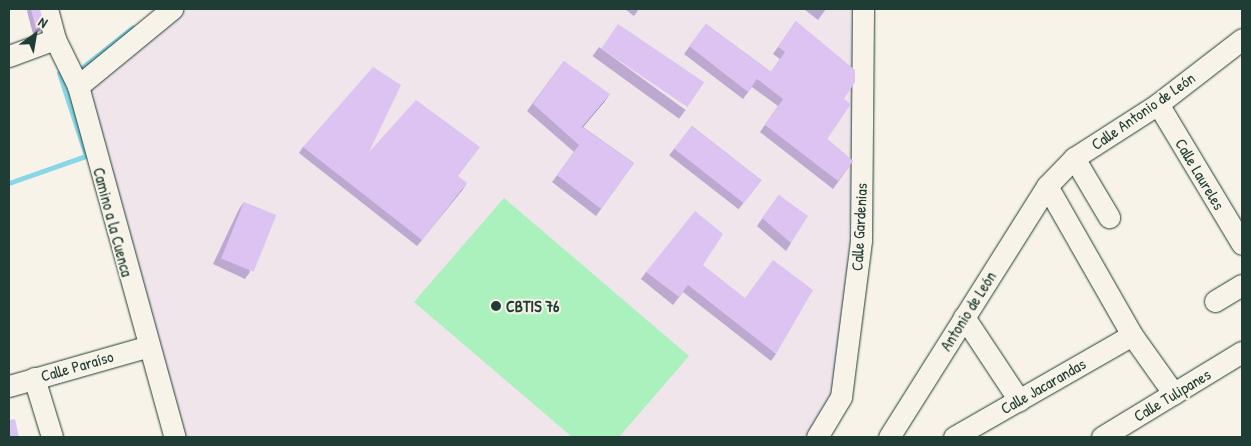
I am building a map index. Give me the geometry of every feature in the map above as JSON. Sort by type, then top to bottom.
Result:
[{"type":"street","name":"Camino a la Cuenca","points":[[48,9],[55,39],[78,86],[146,347],[175,437]]},
{"type":"street","points":[[78,86],[172,9]]},
{"type":"street","name":"Calle Gardenias","points":[[817,437],[841,397],[861,240],[863,9]]},
{"type":"street","points":[[9,56],[55,39]]},
{"type":"street","name":"Calle Antonio de León","points":[[1047,186],[1074,158],[1158,104],[1242,39]]},
{"type":"street","name":"Calle Laureles","points":[[1158,104],[1242,244]]},
{"type":"street","points":[[1074,158],[1109,217]]},
{"type":"street","points":[[1047,186],[1132,335],[1174,394]]},
{"type":"street","name":"Antonio de León","points":[[889,437],[1047,186]]},
{"type":"street","points":[[1215,301],[1242,285]]},
{"type":"street","points":[[964,317],[1019,400]]},
{"type":"street","name":"Calle Jacarandas","points":[[954,437],[1132,335]]},
{"type":"street","name":"Calle Paraíso","points":[[9,386],[146,347]]},
{"type":"street","name":"Calle Tulipanes","points":[[1102,437],[1242,352]]},
{"type":"street","points":[[34,378],[52,437]]},
{"type":"shaded area","name":"CBTIS 76","points":[[172,9],[863,9],[861,216],[841,397],[817,437],[178,437],[78,86]]},
{"type":"green space","points":[[504,198],[689,356],[619,437],[572,437],[414,302]]},
{"type":"building","points":[[31,9],[40,9],[44,26],[36,29]]},
{"type":"building","points":[[796,21],[855,70],[855,82],[844,99],[851,104],[827,139],[853,161],[838,181],[765,125],[783,99],[757,79],[748,92],[689,46],[706,24],[771,72],[785,52],[778,47]]},
{"type":"building","points":[[618,24],[704,82],[687,107],[601,49]]},
{"type":"building","points":[[564,61],[610,94],[582,127],[634,163],[601,209],[557,175],[579,145],[533,104]]},
{"type":"building","points":[[373,67],[401,85],[369,152],[416,100],[480,147],[458,176],[467,183],[422,240],[303,147]]},
{"type":"building","points":[[692,126],[761,180],[743,203],[674,149]]},
{"type":"building","points":[[779,195],[808,216],[791,243],[762,218]]},
{"type":"building","points":[[244,202],[276,215],[254,272],[221,259]]},
{"type":"building","points":[[695,211],[723,234],[703,265],[745,298],[773,260],[813,290],[776,354],[688,285],[679,297],[646,272]]},
{"type":"building","points":[[15,419],[19,437],[9,437],[9,420]]},
{"type":"waterway","points":[[83,67],[132,28]]},
{"type":"waterway","points":[[9,183],[86,156],[59,73]]},
{"type":"place","name":"CBTIS 76","points":[[496,306]]}]
